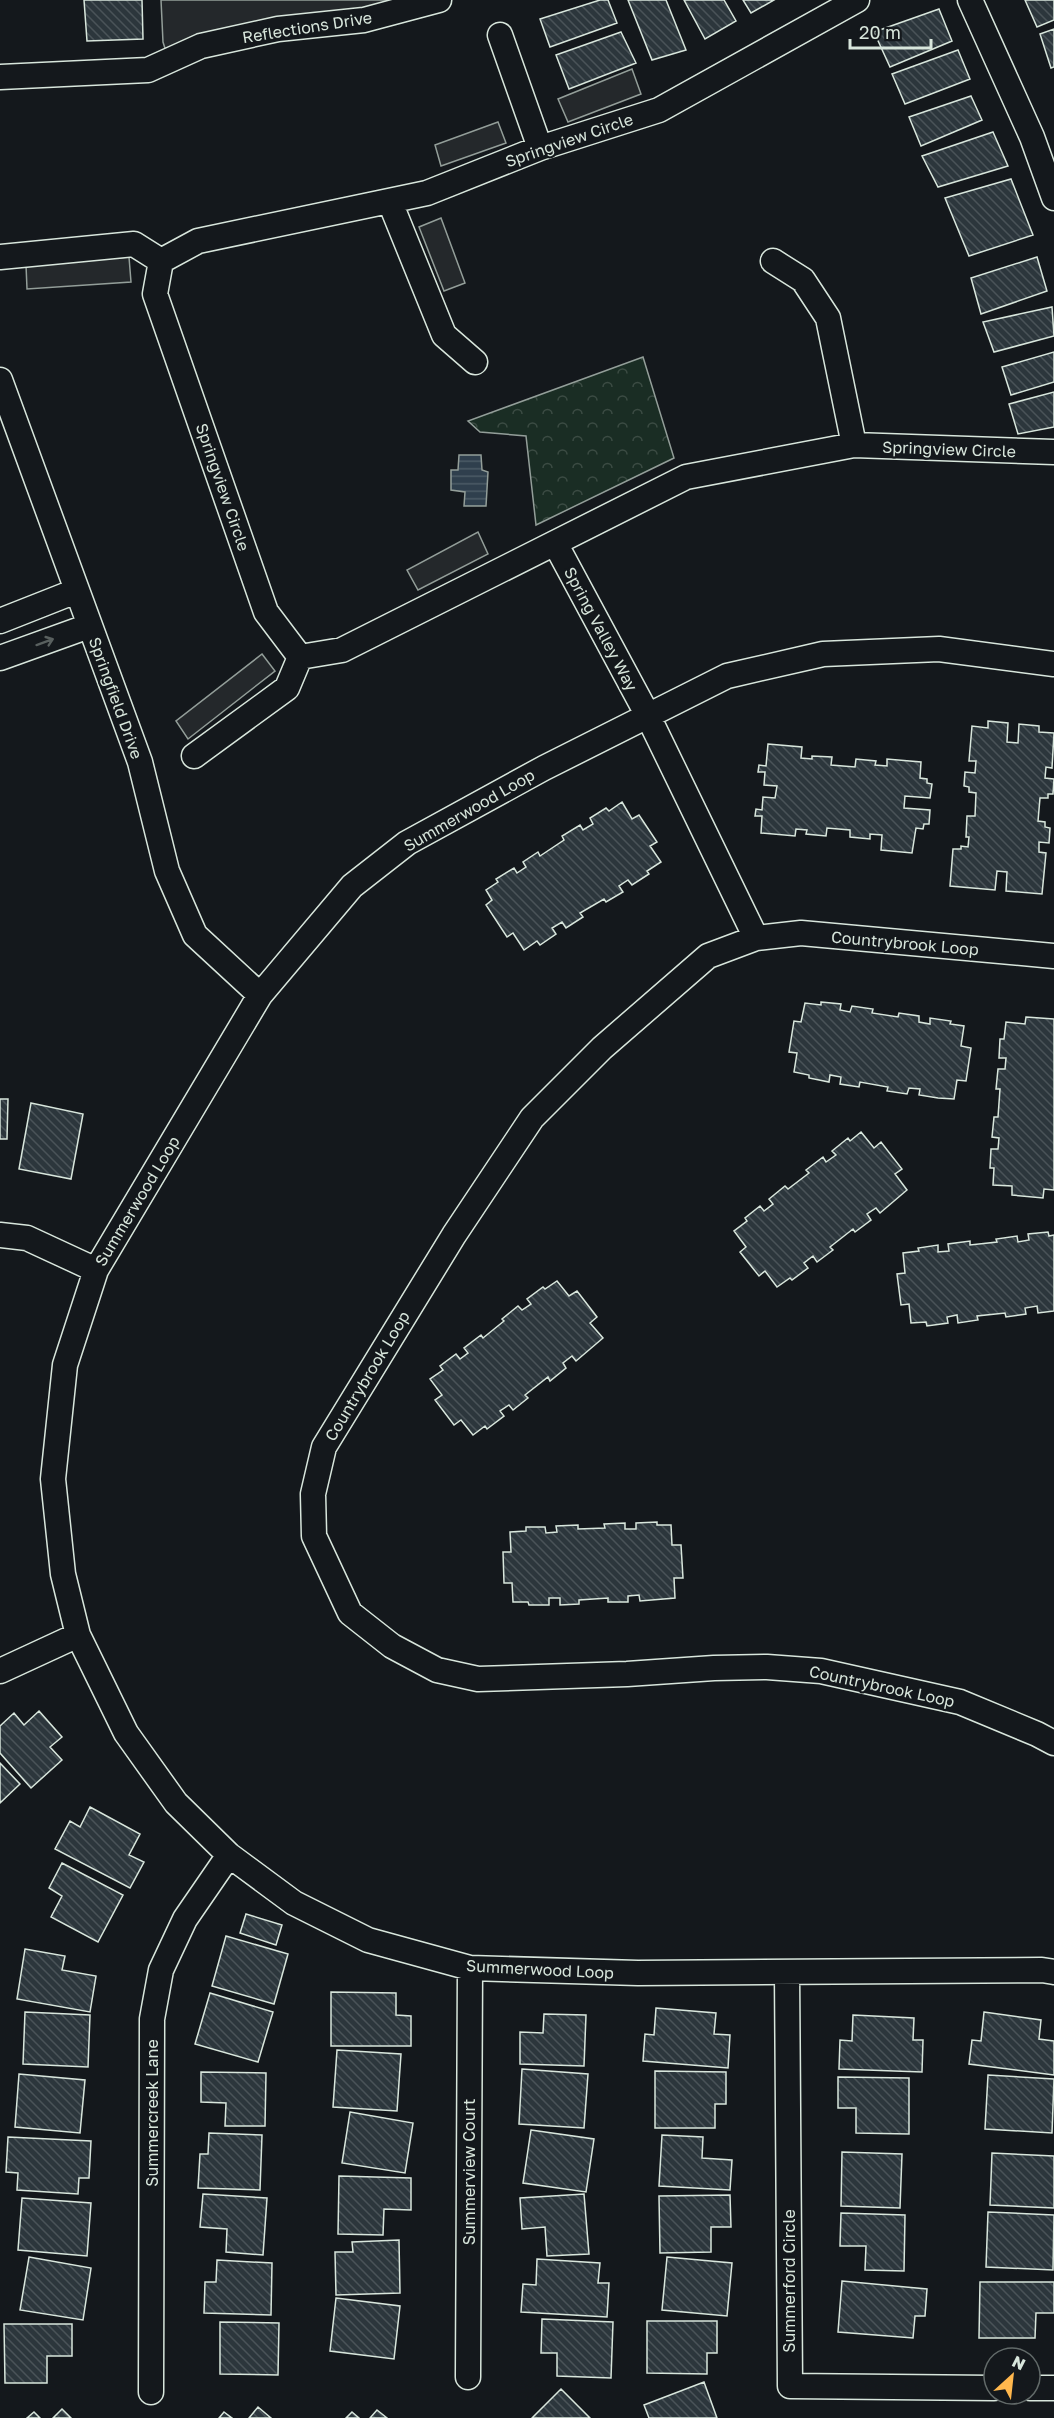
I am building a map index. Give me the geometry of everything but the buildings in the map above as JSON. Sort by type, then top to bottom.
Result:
[{"type":"street","name":"Reflections Drive","points":[[0,76],[148,70],[201,46],[278,29],[364,20],[439,0]]},
{"type":"street","name":"Springview Circle","points":[[857,0],[659,110],[540,148],[427,193],[198,241],[161,261],[155,294],[267,612],[300,657],[342,650],[686,477],[854,445],[1054,452]]},
{"type":"street","points":[[970,0],[1032,137],[1054,198]]},
{"type":"street","points":[[500,34],[540,148]]},
{"type":"street","points":[[390,202],[444,335],[475,362]]},
{"type":"street","points":[[0,257],[134,244],[161,261]]},
{"type":"street","points":[[773,261],[803,280],[828,318],[854,445]]},
{"type":"street","name":"Springfield Drive","points":[[0,380],[140,762],[167,871],[195,935],[260,995]]},
{"type":"street","name":"Spring Valley Way","points":[[555,543],[647,714]]},
{"type":"street","points":[[0,621],[76,591]]},
{"type":"street","points":[[0,658],[89,626]]},
{"type":"street","name":"Summerwood Loop","points":[[1054,664],[939,649],[823,654],[727,676],[647,714],[407,843],[352,886],[260,995],[96,1270],[65,1365],[53,1479],[63,1574],[78,1635],[126,1733],[176,1803],[229,1855],[294,1903],[368,1940],[470,1968],[638,1973],[1042,1970],[1054,1972]]},
{"type":"street","points":[[194,756],[287,688],[300,657]]},
{"type":"street","points":[[647,714],[756,938]]},
{"type":"street","name":"Countrybrook Loop","points":[[1054,956],[801,933],[756,938],[708,956],[602,1048],[532,1118],[454,1235],[324,1447],[313,1494],[314,1536],[350,1613],[392,1646],[436,1670],[478,1679],[627,1674],[714,1668],[767,1667],[821,1671],[960,1702],[1054,1743]]},
{"type":"street","points":[[0,1234],[27,1238],[96,1270]]},
{"type":"street","points":[[0,1671],[78,1635]]},
{"type":"street","name":"Summercreek Lane","points":[[151,2392],[152,2019],[161,1970],[184,1919],[229,1855]]},
{"type":"street","name":"Summerview Court","points":[[468,2377],[470,1968]]},
{"type":"street","name":"Summerford Circle","points":[[788,1972],[790,2386],[982,2388]]},
{"type":"green space","points":[[643,357],[674,458],[536,525],[526,436],[480,432],[468,421]]},
{"type":"shaded area","points":[[161,0],[432,0],[169,61],[163,42]]},
{"type":"shaded area","points":[[632,69],[641,94],[568,122],[558,99]]},
{"type":"shaded area","points":[[498,122],[506,143],[441,166],[435,145]]},
{"type":"shaded area","points":[[441,218],[465,283],[444,291],[419,227]]},
{"type":"shaded area","points":[[129,257],[131,282],[27,289],[26,265]]},
{"type":"shaded area","points":[[478,532],[488,554],[418,590],[407,570]]},
{"type":"shaded area","points":[[262,654],[275,671],[188,739],[176,721]]},
{"type":"water","points":[[459,455],[481,455],[482,470],[488,472],[486,506],[464,506],[465,492],[451,490],[451,470],[458,470]]}]
